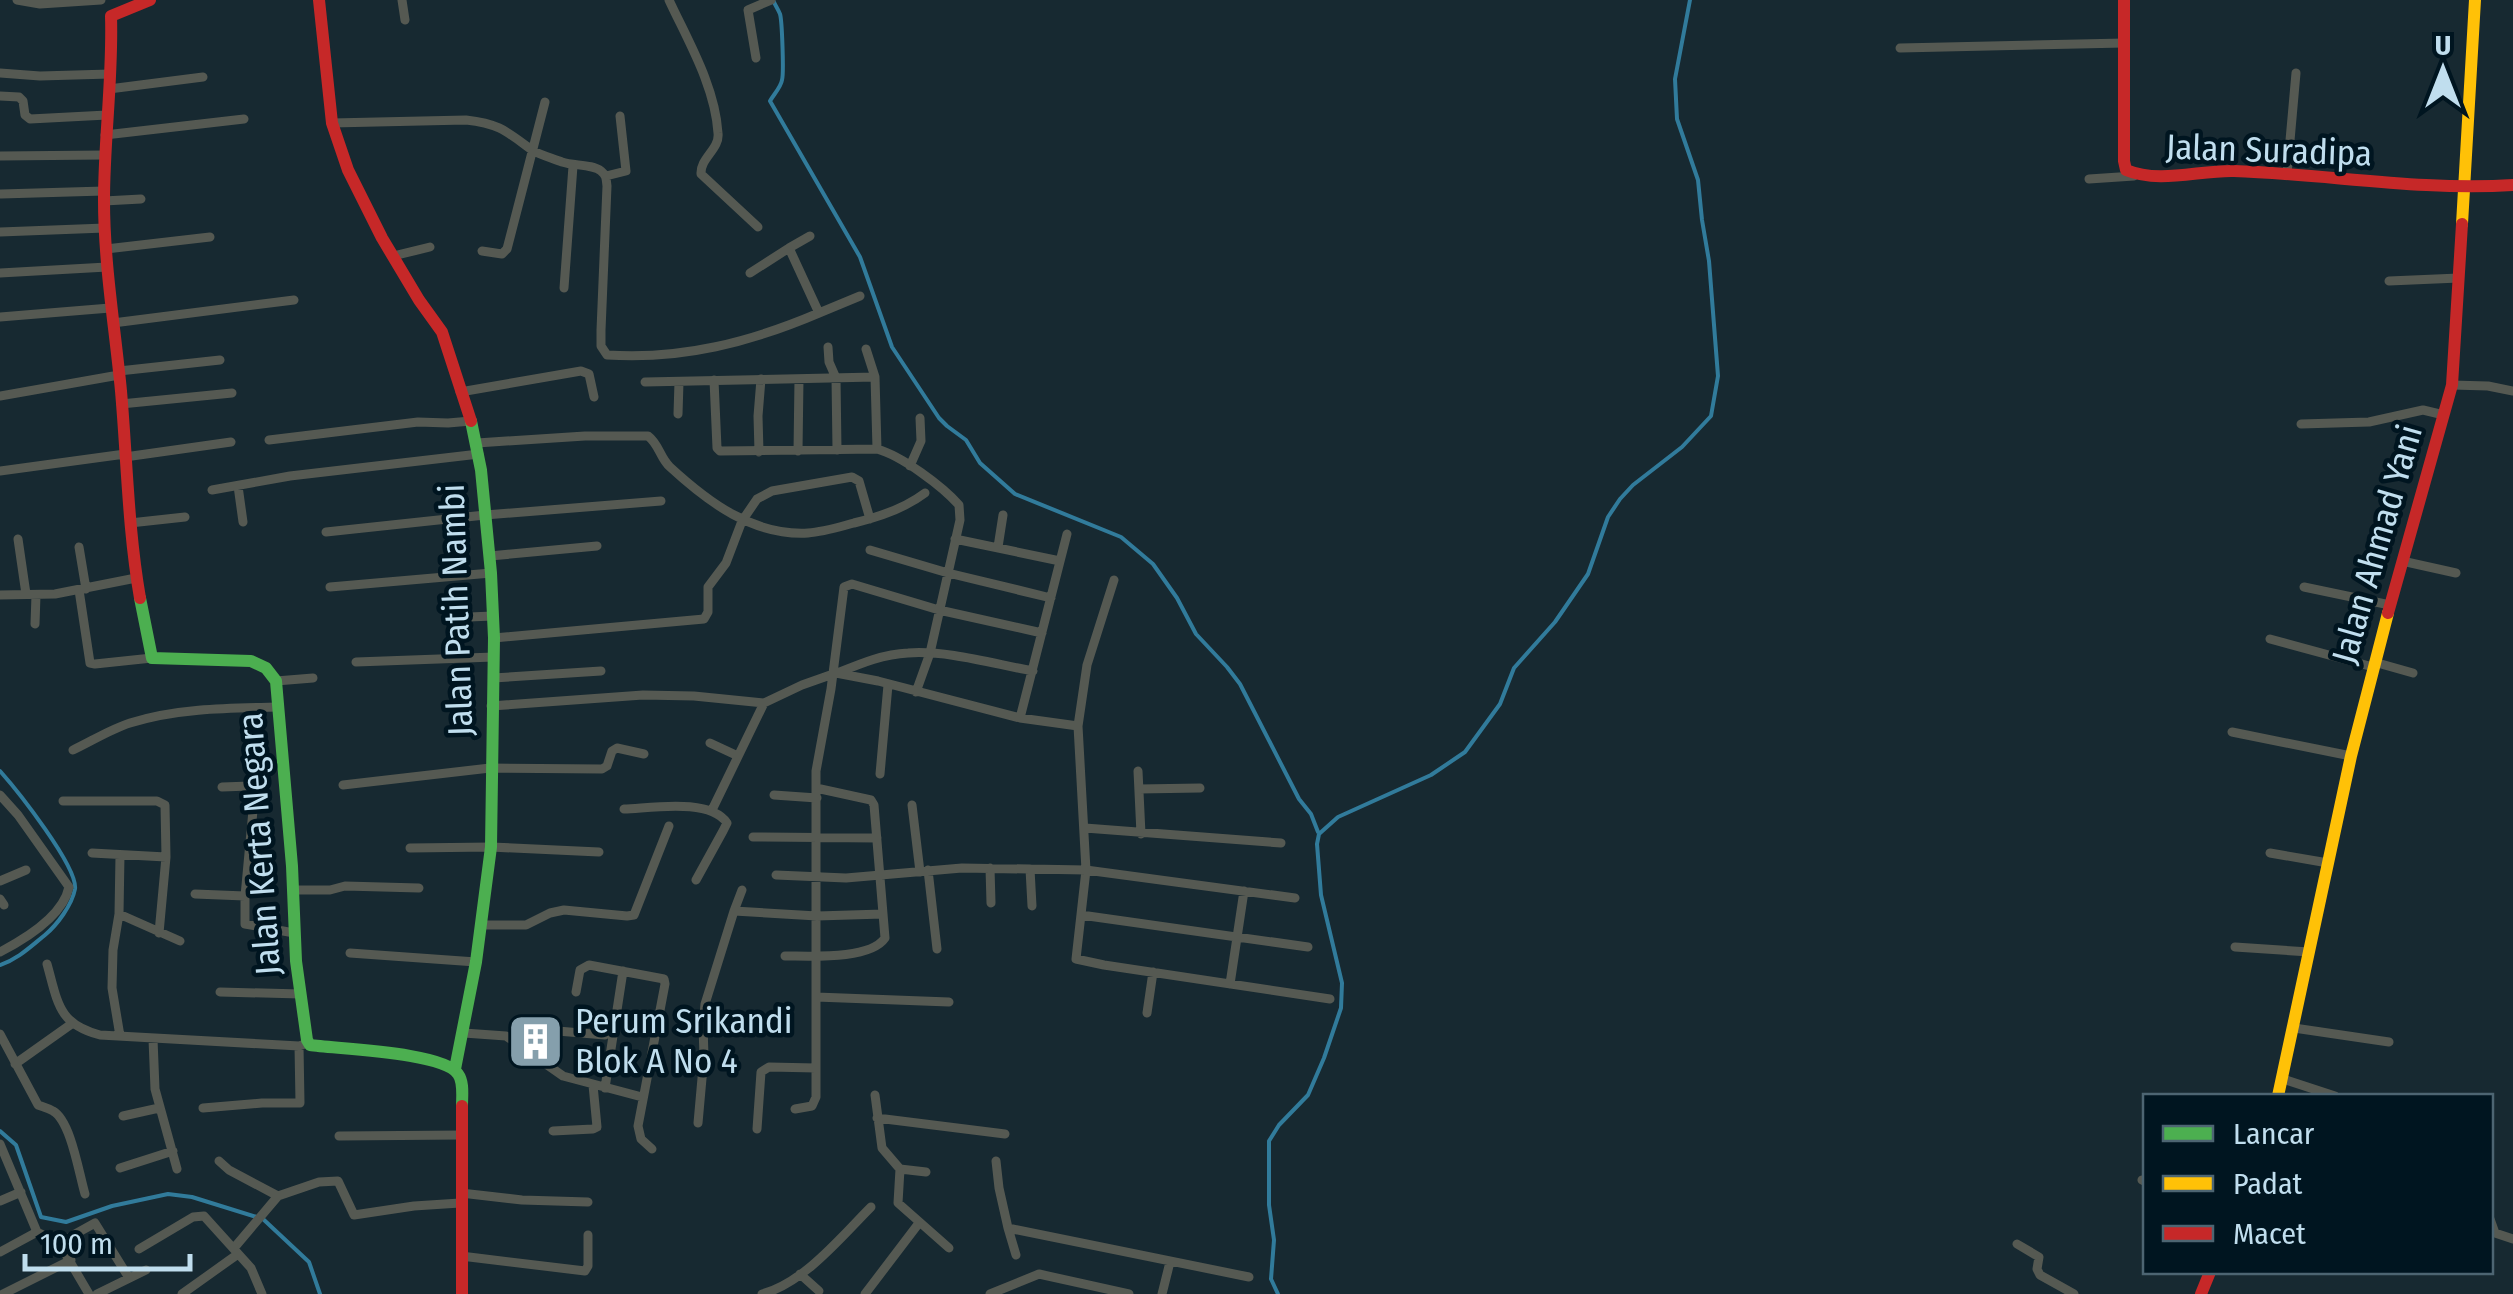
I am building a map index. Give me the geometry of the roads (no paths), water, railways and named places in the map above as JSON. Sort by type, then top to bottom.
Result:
[{"type":"street","points":[[17,0],[40,4],[101,0]]},
{"type":"street","points":[[78,547],[89,662],[152,658],[136,578],[107,268],[104,155],[110,82],[110,0]]},
{"type":"street","points":[[111,16],[150,0]]},
{"type":"street","name":"Jalan Patih Nambi","points":[[319,0],[332,123],[348,170],[393,256],[442,332],[478,448],[494,638],[491,847],[476,962],[455,1069]]},
{"type":"street","points":[[402,0],[405,20]]},
{"type":"street","points":[[669,0],[709,90],[718,132],[716,145],[701,165],[701,174],[758,227]]},
{"type":"street","points":[[756,58],[746,5],[772,0]]},
{"type":"street","name":"Jalan Suradipa","points":[[2124,0],[2124,161],[2128,172],[2137,176],[2210,171],[2287,174],[2463,188],[2513,185]]},
{"type":"street","name":"Jalan Ahmad Yani","points":[[2279,1094],[2373,664],[2452,385],[2474,0]]},
{"type":"street","points":[[1900,48],[2124,43]]},
{"type":"street","points":[[0,73],[110,82],[204,78]]},
{"type":"street","points":[[2287,174],[2296,74]]},
{"type":"street","points":[[0,96],[19,97],[25,115],[30,118],[107,114]]},
{"type":"street","points":[[482,251],[502,254],[508,250],[545,102]]},
{"type":"street","points":[[332,123],[486,122],[510,132],[534,152],[573,166],[592,167],[606,176],[626,171],[620,116]]},
{"type":"street","points":[[105,135],[244,119]]},
{"type":"street","points":[[0,156],[104,155]]},
{"type":"street","points":[[564,288],[573,166]]},
{"type":"street","points":[[606,176],[601,330],[604,353],[660,356],[706,351],[782,329],[860,296]]},
{"type":"street","points":[[2089,179],[2137,176]]},
{"type":"street","points":[[1,194],[141,199]]},
{"type":"street","points":[[0,232],[105,228]]},
{"type":"street","points":[[750,273],[810,236]]},
{"type":"street","points":[[106,250],[210,238]]},
{"type":"street","points":[[393,256],[430,248]]},
{"type":"street","points":[[788,248],[819,313]]},
{"type":"street","points":[[0,272],[107,268]]},
{"type":"street","points":[[2389,281],[2459,278]]},
{"type":"street","points":[[112,323],[294,300]]},
{"type":"street","points":[[0,317],[110,308]]},
{"type":"street","points":[[828,347],[828,362],[836,378],[838,450]]},
{"type":"street","points":[[866,349],[875,377],[877,449]]},
{"type":"street","points":[[0,396],[119,373],[220,360]]},
{"type":"street","points":[[460,392],[581,371],[591,378],[594,397]]},
{"type":"street","points":[[644,382],[875,377]]},
{"type":"street","points":[[798,378],[798,451]]},
{"type":"street","points":[[759,452],[760,379]]},
{"type":"street","points":[[714,380],[716,448],[720,451],[877,449],[910,466],[959,505],[961,514],[930,653],[916,692]]},
{"type":"street","points":[[678,414],[679,382]]},
{"type":"street","points":[[2452,385],[2513,391]]},
{"type":"street","points":[[121,404],[232,393]]},
{"type":"street","points":[[2301,424],[2362,423],[2423,410],[2444,415]]},
{"type":"street","points":[[910,466],[921,441],[920,418]]},
{"type":"street","points":[[269,440],[418,422],[470,420]]},
{"type":"street","points":[[212,490],[478,448],[586,436],[648,436],[666,464],[742,521],[802,533],[818,532],[870,519],[905,506],[925,493]]},
{"type":"street","points":[[0,471],[231,442]]},
{"type":"street","points":[[494,638],[704,619],[708,612],[708,586],[726,564],[742,521],[765,493],[852,478],[859,481],[870,519]]},
{"type":"street","points":[[238,486],[243,522]]},
{"type":"street","points":[[326,532],[661,501]]},
{"type":"street","points":[[998,547],[1003,515]]},
{"type":"street","points":[[130,524],[185,518]]},
{"type":"street","points":[[1020,718],[1067,534]]},
{"type":"street","points":[[18,539],[35,624]]},
{"type":"street","points":[[955,539],[1060,561]]},
{"type":"street","points":[[490,556],[598,546]]},
{"type":"street","points":[[870,550],[1051,598]]},
{"type":"street","points":[[2402,561],[2456,573]]},
{"type":"street","points":[[330,588],[491,573]]},
{"type":"street","points":[[0,595],[56,594],[136,578]]},
{"type":"street","points":[[1114,580],[1086,665],[1078,726],[1086,870],[1076,959],[1330,1000]]},
{"type":"street","points":[[795,1108],[814,1104],[817,759],[834,674],[843,590],[852,584],[939,610],[1042,634]]},
{"type":"street","points":[[2304,587],[2390,606]]},
{"type":"street","points":[[468,617],[493,616]]},
{"type":"street","points":[[2270,640],[2413,674]]},
{"type":"street","points":[[491,706],[643,695],[764,703],[802,684],[880,657],[910,652],[1033,672]]},
{"type":"street","points":[[356,662],[494,657]]},
{"type":"street","name":"Jalan Kerta Negara","points":[[152,658],[251,662],[262,665],[278,681],[304,1045]]},
{"type":"street","points":[[493,678],[601,671]]},
{"type":"street","points":[[834,674],[1020,718],[1078,726]]},
{"type":"street","points":[[278,681],[313,678]]},
{"type":"street","points":[[880,774],[888,685]]},
{"type":"street","points":[[712,810],[764,703]]},
{"type":"street","points":[[73,750],[147,719],[220,709],[278,708]]},
{"type":"street","points":[[2232,732],[2351,756]]},
{"type":"street","points":[[710,743],[738,756]]},
{"type":"street","points":[[344,785],[490,768],[602,769],[617,748],[644,754]]},
{"type":"street","points":[[1138,771],[1141,834]]},
{"type":"street","points":[[222,787],[254,786],[255,790],[244,920],[247,925],[294,932]]},
{"type":"street","points":[[1139,790],[1200,788]]},
{"type":"street","points":[[774,795],[817,793],[870,800],[874,805],[885,938],[881,945],[844,955],[785,956]]},
{"type":"street","points":[[0,795],[69,887],[54,914],[0,952]]},
{"type":"street","points":[[63,802],[163,803],[167,810],[166,857],[159,933]]},
{"type":"street","points":[[912,805],[936,949]]},
{"type":"street","points":[[624,809],[674,806],[712,810],[724,817],[727,823],[696,880]]},
{"type":"street","points":[[480,925],[521,926],[564,910],[634,915],[669,826]]},
{"type":"street","points":[[1085,828],[1281,843]]},
{"type":"street","points":[[753,837],[877,838]]},
{"type":"street","points":[[410,848],[599,852]]},
{"type":"street","points":[[92,853],[166,857]]},
{"type":"street","points":[[2270,853],[2328,863]]},
{"type":"street","points":[[120,855],[112,988],[120,1036]]},
{"type":"street","points":[[990,868],[991,903]]},
{"type":"street","points":[[776,875],[816,878],[990,868],[1086,870],[1295,898]]},
{"type":"street","points":[[1030,869],[1032,906]]},
{"type":"street","points":[[0,881],[26,870]]},
{"type":"street","points":[[292,890],[345,886],[419,888]]},
{"type":"street","points":[[698,1123],[706,1004],[742,890]]},
{"type":"street","points":[[1230,984],[1244,891]]},
{"type":"street","points":[[194,894],[245,896]]},
{"type":"street","points":[[734,911],[817,916],[883,914]]},
{"type":"street","points":[[119,914],[180,941]]},
{"type":"street","points":[[1081,915],[1308,947]]},
{"type":"street","points":[[2235,946],[2309,952]]},
{"type":"street","points":[[350,953],[476,962]]},
{"type":"street","points":[[46,964],[70,1024],[100,1035],[389,1053],[455,1069],[461,1082],[462,1294]]},
{"type":"street","points":[[576,992],[580,970],[589,964],[660,977],[665,982],[638,1133],[652,1149]]},
{"type":"street","points":[[605,1088],[624,971]]},
{"type":"street","points":[[1147,1013],[1153,972]]},
{"type":"street","points":[[220,992],[300,994]]},
{"type":"street","points":[[816,997],[949,1002]]},
{"type":"street","points":[[16,1064],[70,1024]]},
{"type":"street","points":[[509,1038],[522,1028],[605,1034]]},
{"type":"street","points":[[2294,1028],[2389,1042]]},
{"type":"street","points":[[464,1032],[509,1038],[563,1076],[642,1098]]},
{"type":"street","points":[[0,1034],[38,1105],[51,1109],[62,1121],[84,1194]]},
{"type":"street","points":[[152,1039],[159,1108],[178,1169]]},
{"type":"street","points":[[203,1108],[300,1104],[304,1045]]},
{"type":"street","points":[[757,1129],[762,1070],[816,1068]]},
{"type":"street","points":[[2283,1079],[2329,1094]]},
{"type":"street","points":[[552,1131],[597,1127],[593,1085]]},
{"type":"street","points":[[874,1095],[882,1148],[900,1169],[926,1172]]},
{"type":"street","points":[[123,1116],[159,1108]]},
{"type":"street","points":[[877,1118],[1006,1134]]},
{"type":"street","points":[[340,1136],[462,1134]]},
{"type":"street","points":[[0,1144],[37,1232],[60,1243],[90,1294]]},
{"type":"street","points":[[120,1168],[173,1150]]},
{"type":"street","points":[[219,1160],[229,1170],[278,1196]]},
{"type":"street","points":[[996,1161],[1016,1255]]},
{"type":"street","points":[[900,1169],[898,1202],[949,1248]]},
{"type":"street","points":[[182,1294],[197,1289],[236,1251],[278,1196],[330,1180],[338,1180],[354,1216],[460,1198],[588,1202]]},
{"type":"street","points":[[0,1201],[20,1192]]},
{"type":"street","points":[[762,1294],[781,1288],[800,1274],[870,1206]]},
{"type":"street","points":[[140,1249],[199,1214],[251,1268],[262,1294]]},
{"type":"street","points":[[865,1294],[919,1222]]},
{"type":"street","points":[[60,1243],[95,1223],[128,1278]]},
{"type":"street","points":[[1008,1228],[1249,1277]]},
{"type":"street","points":[[0,1252],[37,1232]]},
{"type":"street","points":[[461,1256],[585,1271],[588,1235]]},
{"type":"street","points":[[2017,1244],[2038,1257],[2040,1275],[2074,1294]]},
{"type":"street","points":[[2,1294],[71,1260]]},
{"type":"street","points":[[1162,1294],[1170,1262]]},
{"type":"street","points":[[97,1294],[146,1270]]},
{"type":"street","points":[[800,1274],[819,1291]]},
{"type":"street","points":[[990,1294],[1039,1274],[1129,1294]]},
{"type":"waterway","points":[[773,0],[781,18],[783,68],[781,83],[770,101],[860,257],[892,347],[939,418],[966,440],[980,463],[1015,494],[1121,537],[1153,564],[1196,634],[1240,684],[1318,832]]},
{"type":"waterway","points":[[1278,1294],[1271,1279],[1274,1240],[1269,1205],[1269,1141],[1308,1095],[1341,1008],[1342,983],[1321,895],[1319,834],[1338,817],[1431,775],[1465,752],[1500,704],[1514,668],[1555,622],[1588,574],[1608,517],[1620,499],[1682,447],[1711,416],[1718,376],[1709,261],[1698,180],[1677,119],[1675,79],[1690,0]]},
{"type":"waterway","points":[[0,771],[57,847],[75,889],[50,931],[0,965]]},
{"type":"waterway","points":[[0,1131],[16,1145],[41,1217],[66,1222],[112,1206],[168,1194],[192,1197],[263,1219],[309,1262],[320,1294]]},
{"type":"place","name":"Perum Srikandi Blok A No 4","points":[[536,1041]]}]
